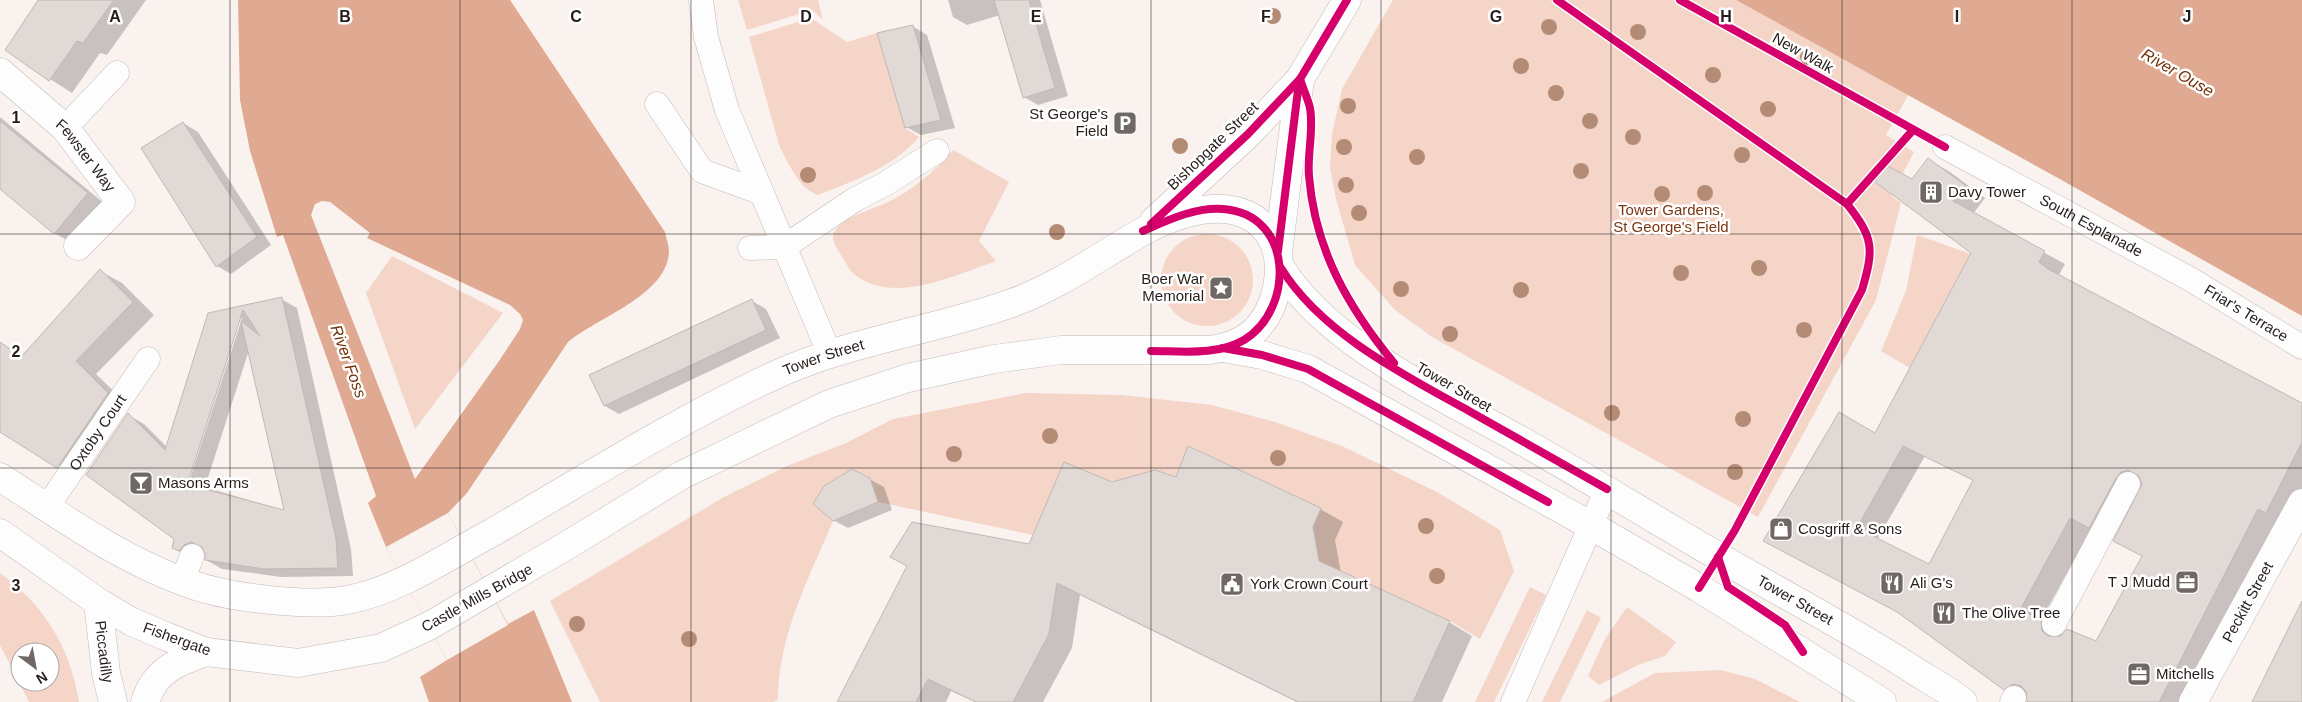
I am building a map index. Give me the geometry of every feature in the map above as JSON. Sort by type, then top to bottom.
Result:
[{"type":"main road","name":"Bishopgate Street","points":[[1143,231],[1248,134],[1300,80],[1340,11]]},
{"type":"main road","name":"Fewster Way","points":[[0,72],[65,128],[121,202],[78,246]]},
{"type":"main road","name":"Bishopgate Street","points":[[1223,348],[1243,340],[1259,329],[1272,306],[1300,80]]},
{"type":"main road","name":"Tower Street","points":[[182,581],[228,595],[329,603],[371,594],[404,580],[631,452],[775,375],[830,355],[1018,301],[1050,288],[1143,231],[1175,217],[1224,209],[1249,216],[1258,221],[1273,240],[1279,260],[1300,296],[1362,347],[1439,395],[1607,489],[1718,556],[1883,650],[1963,702]]},
{"type":"main road","name":"Castle Mills Bridge","points":[[381,648],[429,626],[491,592],[682,475],[830,404],[908,378],[994,359],[1061,350],[1151,351],[1223,348]]},
{"type":"main road","points":[[1223,348],[1262,355],[1308,369],[1590,525],[1699,588],[1882,702]]},
{"type":"main road","points":[[0,477],[130,559],[182,581]]},
{"type":"main road","name":"Peckitt Street","points":[[2193,702],[2299,516]]},
{"type":"main road","name":"Fishergate","points":[[0,533],[98,602],[132,622],[206,652],[298,663],[381,648]]},
{"type":"main road","name":"Piccadilly","points":[[98,602],[106,673],[113,702]]},
{"type":"main road","points":[[145,702],[150,688],[175,662],[206,652]]},
{"type":"lane","points":[[701,0],[706,37],[727,110],[830,355]]},
{"type":"lane","points":[[65,128],[117,72]]},
{"type":"lane","points":[[657,104],[702,171],[762,193]]},
{"type":"lane","name":"South Esplanade","points":[[1945,148],[2190,279]]},
{"type":"lane","points":[[750,248],[784,247],[854,200],[885,184],[937,151]]},
{"type":"lane","name":"Friar's Terrace","points":[[2190,279],[2302,347]]},
{"type":"lane","name":"Oxtoby Court","points":[[47,507],[148,359]]},
{"type":"lane","points":[[2054,624],[2128,484]]},
{"type":"lane","points":[[1513,702],[1607,489]]},
{"type":"lane","points":[[182,581],[192,556]]},
{"type":"green space","points":[[738,0],[818,0],[823,20],[812,10],[747,30]]},
{"type":"green space","name":"Tower Gardens, St George's Field","points":[[1393,0],[1736,0],[1908,95],[1886,135],[1914,152],[1891,196],[1901,203],[1876,300],[1758,517],[1432,337],[1395,310],[1355,265],[1336,199],[1330,168],[1332,134],[1342,89]]},
{"type":"green space","points":[[811,18],[847,42],[877,33],[905,128],[919,137],[909,148],[885,165],[818,195],[811,192],[799,181],[779,145],[749,37]]},
{"type":"green space","points":[[953,150],[1009,182],[979,241],[996,261],[943,280],[905,288],[887,287],[870,283],[854,274],[834,242],[833,235],[837,228],[854,216],[888,202],[915,186],[931,173]]},
{"type":"green space","points":[[1207,234],[1225,237],[1240,247],[1250,262],[1253,280],[1250,298],[1240,313],[1225,323],[1207,326],[1189,323],[1174,313],[1164,298],[1161,280],[1164,262],[1174,247],[1189,237]]},
{"type":"green space","points":[[1917,235],[1971,254],[1910,368],[1881,351],[1906,291]]},
{"type":"green space","points":[[392,256],[503,313],[415,429],[366,293]]},
{"type":"green space","points":[[1025,393],[1121,395],[1212,405],[1278,423],[1342,446],[1437,492],[1500,530],[1514,571],[1480,639],[1450,621],[1319,561],[1307,540],[1320,508],[1189,446],[1176,477],[1155,470],[1136,475],[1131,491],[1064,462],[1033,535],[878,502],[870,478],[852,469],[824,486],[813,504],[833,521],[796,608],[789,630],[779,676],[778,699],[773,702],[600,702],[550,601],[724,497],[787,466],[846,443],[893,419]]},
{"type":"green space","points":[[0,573],[30,599],[53,629],[60,642],[10,642],[10,665],[0,645]]},
{"type":"green space","points":[[1530,587],[1546,595],[1494,702],[1475,702]]},
{"type":"green space","points":[[1627,607],[1676,642],[1665,656],[1638,665],[1599,685],[1588,676],[1605,639]]},
{"type":"green space","points":[[1587,610],[1601,618],[1560,702],[1542,702]]},
{"type":"green space","points":[[60,642],[69,663],[79,702],[29,702],[24,692],[60,692]]},
{"type":"green space","points":[[1721,670],[1755,679],[1800,702],[1602,702],[1655,673]]},
{"type":"water","name":"River Foss","points":[[238,0],[510,0],[665,232],[669,251],[666,267],[657,280],[645,293],[568,342],[467,493],[448,513],[508,624],[534,610],[572,702],[429,702],[420,677],[447,660],[386,547],[368,503],[376,496],[283,235],[277,237],[250,151],[240,100]],"holes":[[[322,201],[330,202],[370,233],[367,238],[510,305],[520,314],[523,320],[520,329],[499,361],[415,479],[311,215],[315,204]]]},
{"type":"water","name":"River Ouse","points":[[1736,0],[2302,0],[2302,316],[2058,178]]},
{"type":"pier","points":[[448,513],[508,625],[447,660],[386,547]]},
{"type":"building","points":[[38,0],[114,0],[83,43],[77,41],[49,81],[5,50]]},
{"type":"building","points":[[994,0],[1029,0],[1055,88],[1023,98]]},
{"type":"building","points":[[913,25],[941,120],[905,128],[877,33]]},
{"type":"building","points":[[0,121],[88,193],[54,234],[0,189]]},
{"type":"building","points":[[183,122],[257,237],[216,267],[141,148]]},
{"type":"building","points":[[1928,158],[1965,185],[1953,201],[2045,251],[2039,262],[2048,269],[2302,403],[2302,442],[2266,513],[2258,509],[2159,702],[2027,702],[2026,691],[2021,686],[2013,684],[2004,690],[1897,612],[1763,541],[1839,412],[1875,433],[1971,253],[1875,182],[1886,165],[1912,179]],"holes":[[[1903,446],[1973,480],[1929,564],[1857,528]],[[2128,470],[2139,476],[2142,484],[2113,541],[2142,556],[2096,641],[2067,629],[2061,636],[2048,636],[2042,631],[2041,619],[2020,610],[2070,518],[2089,528],[2116,478],[2121,472]]]},
{"type":"building","points":[[100,269],[133,302],[76,361],[108,393],[57,468],[0,432],[0,342],[21,357]]},
{"type":"building","points":[[282,297],[336,539],[338,568],[264,569],[205,560],[202,547],[191,542],[184,545],[179,551],[172,548],[174,539],[86,475],[128,413],[165,450],[208,313]],"holes":[[[243,310],[260,336],[241,321],[284,510],[193,486],[195,481],[189,479]]]},
{"type":"building","points":[[752,299],[766,330],[604,406],[589,375]]},
{"type":"building","name":"York Crown Court","points":[[1188,446],[1321,508],[1313,527],[1319,561],[1450,621],[1413,702],[1298,702],[1057,583],[1049,634],[1013,702],[976,702],[928,679],[916,702],[837,702],[907,566],[890,557],[912,522],[1029,544],[1064,462],[1112,482],[1155,470],[1176,477]]},
{"type":"building","points":[[852,469],[870,478],[878,502],[833,521],[813,504],[824,486]]},
{"type":"building","points":[[2302,601],[2302,702],[2252,702]]},
{"type":"cycle path","points":[[1151,224],[1248,134],[1300,79],[1347,0]]},
{"type":"cycle path","points":[[1557,0],[1847,204],[1867,235],[1870,254],[1862,290],[1735,530],[1699,588]]},
{"type":"cycle path","name":"New Walk","points":[[1680,0],[1945,147]]},
{"type":"cycle path","points":[[1300,79],[1311,116],[1309,176],[1312,203],[1318,229],[1326,253],[1348,299],[1377,342],[1394,363]]},
{"type":"cycle path","points":[[1278,251],[1299,82]]},
{"type":"cycle path","points":[[1847,204],[1913,130]]},
{"type":"cycle path","points":[[1143,231],[1192,212],[1223,209],[1246,215],[1263,227],[1274,244],[1279,265],[1278,286],[1272,307],[1261,326],[1244,340],[1211,351],[1151,351]]},
{"type":"cycle path","points":[[1281,268],[1318,313],[1341,332],[1391,367],[1607,489]]},
{"type":"cycle path","points":[[1223,348],[1262,355],[1308,369],[1548,502]]},
{"type":"cycle path","points":[[1718,557],[1728,587],[1785,625],[1803,652]]},
{"type":"place","name":"St George's Field","points":[[1125,123]]},
{"type":"place","name":"Davy Tower","points":[[1931,192]]},
{"type":"place","name":"Boer War Memorial","points":[[1221,288]]},
{"type":"place","name":"Masons Arms","points":[[141,483]]},
{"type":"place","name":"Cosgriff & Sons","points":[[1781,529]]},
{"type":"place","name":"T J Mudd","points":[[2187,582]]},
{"type":"place","name":"Ali G's","points":[[1892,583]]},
{"type":"place","name":"York Crown Court","points":[[1232,584]]},
{"type":"place","name":"The Olive Tree","points":[[1944,613]]},
{"type":"place","name":"Mitchells","points":[[2139,674]]}]
